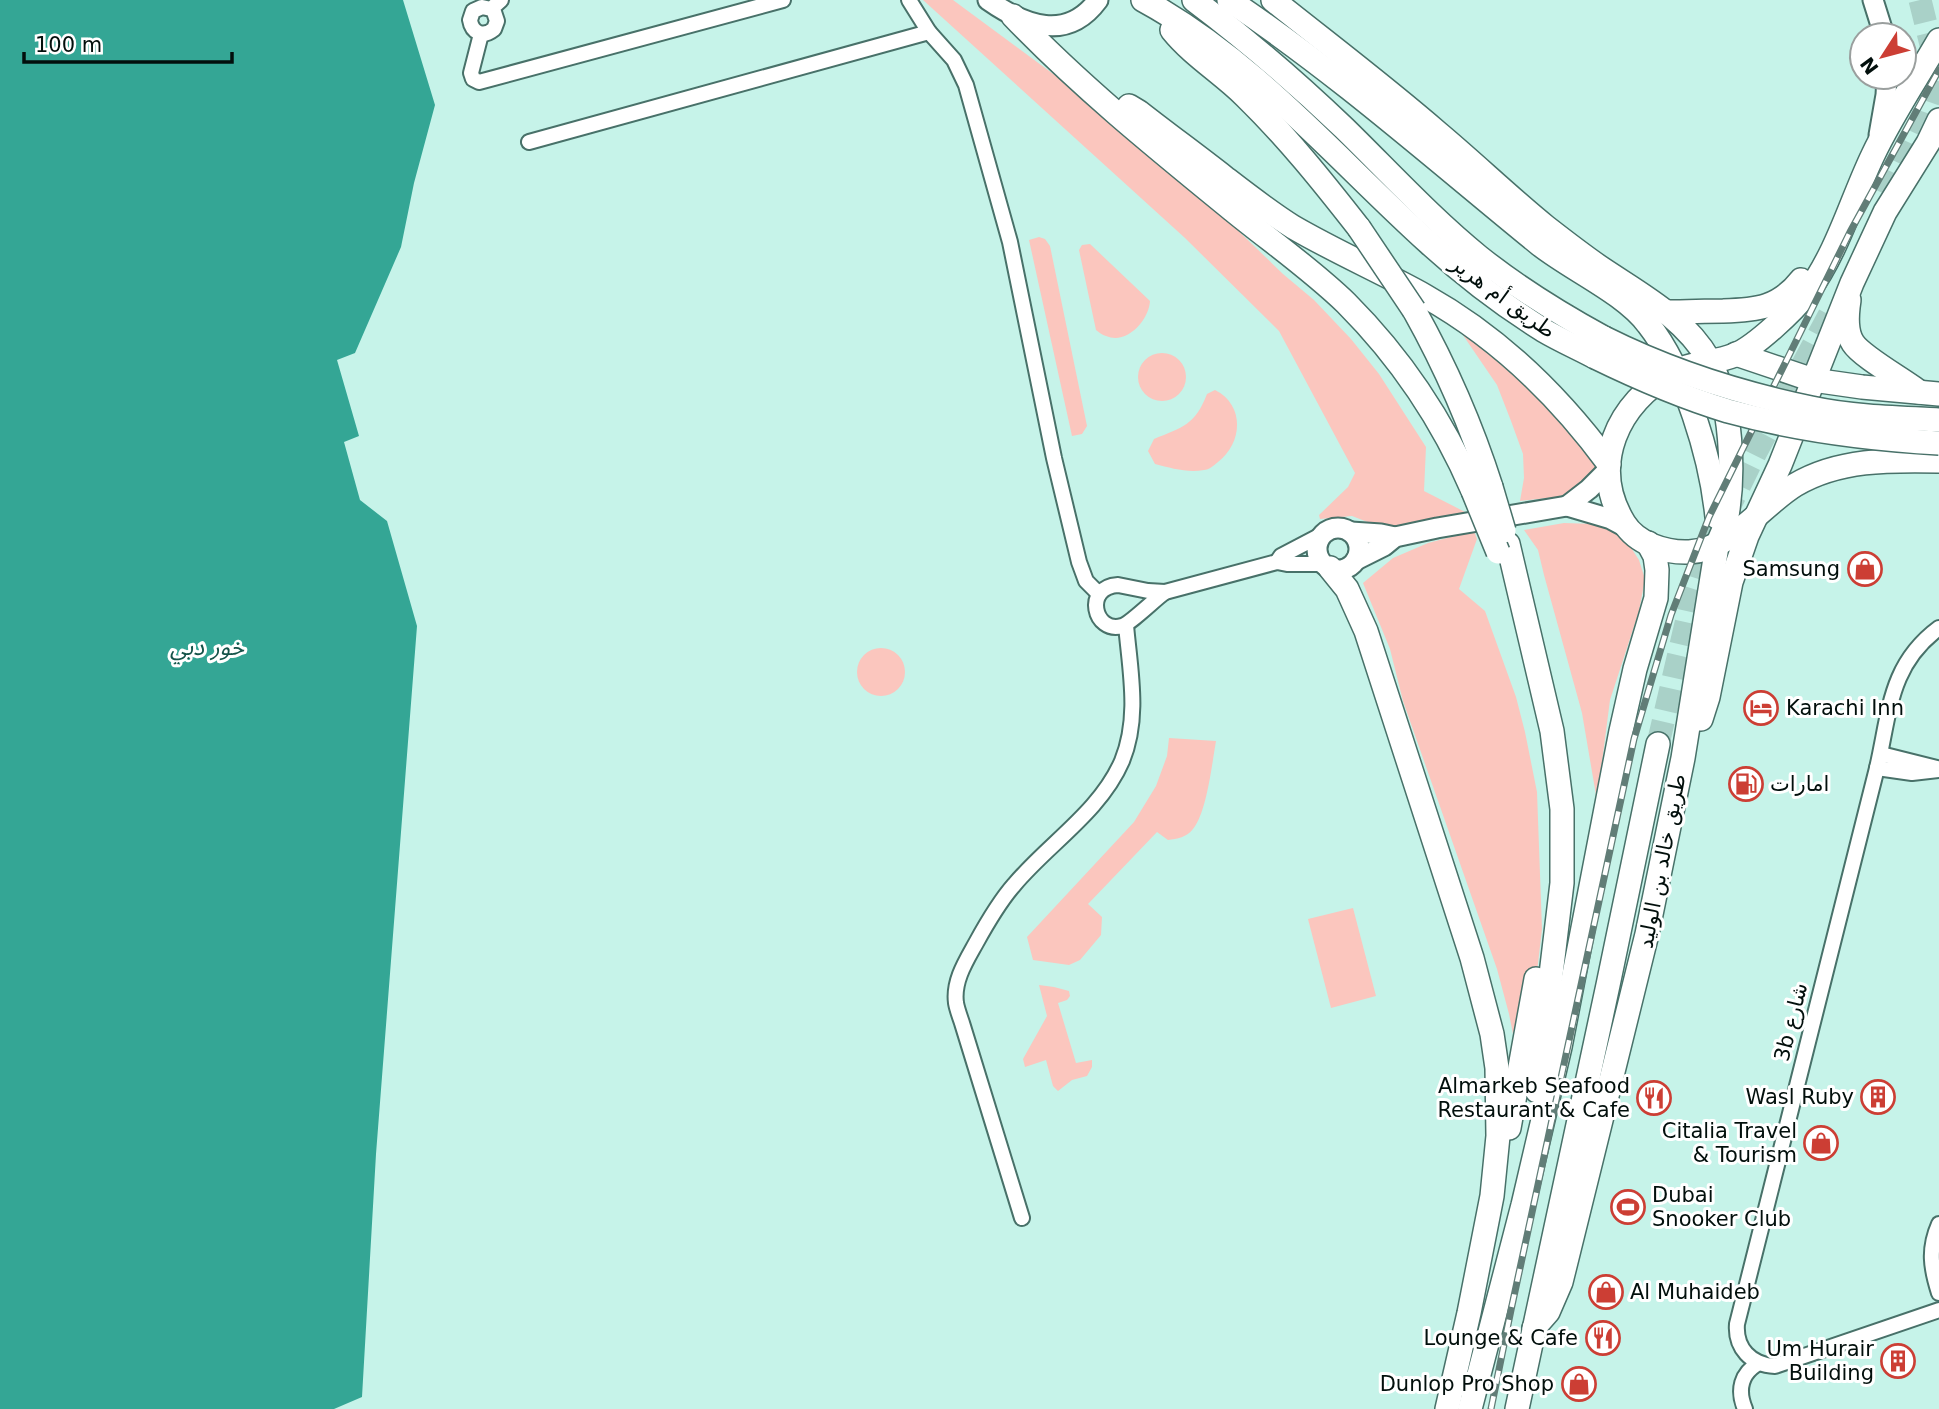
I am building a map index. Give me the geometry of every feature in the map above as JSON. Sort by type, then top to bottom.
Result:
[{"type":"main road","name":"طريق أم هرير","points":[[1194,0],[1266,56],[1478,256],[1551,308],[1638,378],[1728,411],[1774,422],[1833,433],[1939,443]]},
{"type":"main road","points":[[1229,0],[1328,70],[1540,244],[1635,310],[1656,334],[1676,371],[1701,437],[1712,481],[1718,541]]},
{"type":"main road","points":[[1273,0],[1437,132],[1544,226],[1668,312],[1710,361],[1726,405],[1731,467],[1727,517],[1718,541],[1683,758]]},
{"type":"main road","points":[[1150,4],[1177,37],[1242,93],[1284,136],[1359,228],[1414,310],[1453,384],[1471,428],[1482,489],[1524,614],[1552,731],[1562,809],[1562,883],[1523,1205]]},
{"type":"main road","name":"طريق أم هرير","points":[[1150,4],[1211,44],[1280,99],[1430,244],[1504,303],[1544,330],[1599,348],[1643,358],[1722,386],[1800,405],[1859,415],[1939,420]]},
{"type":"main road","points":[[1013,16],[1105,102],[1234,212],[1318,278],[1368,327],[1404,370],[1461,462],[1482,489]]},
{"type":"main road","points":[[1939,40],[1873,155],[1822,272],[1805,295],[1778,323],[1735,354],[1695,363],[1653,385],[1629,408],[1615,437],[1609,467],[1612,497],[1626,527],[1648,543],[1677,552],[1691,552],[1740,530],[1793,486],[1817,474],[1864,462],[1939,461]]},
{"type":"main road","points":[[1105,102],[1123,103],[1139,111],[1259,204],[1292,226],[1426,296],[1502,347],[1535,377],[1575,420],[1609,467]]},
{"type":"main road","points":[[1929,393],[1868,357],[1853,343],[1847,316],[1852,283],[1885,212],[1928,143],[1939,120]]},
{"type":"main road","points":[[1668,312],[1745,310],[1775,303],[1799,283],[1827,241],[1846,222]]},
{"type":"main road","name":"طريق خالد بن الوليد","points":[[1517,1409],[1534,1328],[1548,1312],[1562,1282],[1640,967],[1683,758],[1698,733],[1708,697],[1731,582],[1740,554],[1780,465],[1852,283]]},
{"type":"main road","points":[[1735,354],[1813,380],[1929,393]]},
{"type":"main road","points":[[1470,1409],[1523,1205],[1567,1016],[1628,698],[1656,598],[1655,556],[1648,543]]},
{"type":"main road","points":[[1327,566],[1347,589],[1366,631],[1472,958],[1492,1034],[1499,1102],[1492,1196],[1447,1409]]},
{"type":"main road","points":[[1534,1328],[1658,744]]},
{"type":"main road","points":[[1492,1196],[1501,1169],[1549,903],[1551,895],[1562,883]]},
{"type":"street","points":[[481,34],[471,73],[479,82],[783,0]]},
{"type":"street","points":[[909,0],[929,32],[954,60],[966,85],[1010,242],[1054,458],[1082,573],[1091,588],[1099,594]]},
{"type":"street","points":[[988,0],[1013,16],[1048,27],[1065,25],[1080,19],[1098,0]]},
{"type":"street","points":[[1873,0],[1880,21]]},
{"type":"street","points":[[496,4],[496,25],[490,33],[481,34],[473,29],[470,20],[477,8],[496,4]]},
{"type":"street","points":[[529,142],[929,32]]},
{"type":"street","points":[[1873,155],[1886,91]]},
{"type":"street","points":[[1567,506],[1589,489],[1609,467]]},
{"type":"street","points":[[1165,592],[1126,625],[1109,626],[1099,618],[1096,606],[1099,594],[1111,586],[1165,592],[1276,562],[1327,566],[1342,570],[1395,537],[1437,528],[1567,506],[1611,519],[1626,527]]},
{"type":"street","points":[[1276,562],[1282,556],[1336,527],[1344,528],[1356,537],[1359,553],[1356,560]]},
{"type":"street","points":[[1351,532],[1395,537]]},
{"type":"street","points":[[1323,534],[1317,549],[1319,557],[1327,566]]},
{"type":"street","points":[[1022,1218],[956,1002],[957,990],[963,968],[1014,884],[1097,800],[1115,775],[1130,735],[1133,711],[1126,625]]},
{"type":"street","name":"3b شارع","points":[[1759,1363],[1744,1352],[1736,1334],[1737,1324],[1879,761],[1896,680],[1915,650],[1939,628]]},
{"type":"street","points":[[1879,761],[1939,769]]},
{"type":"street","points":[[1939,1224],[1932,1245],[1931,1261],[1939,1293]]},
{"type":"street","points":[[1939,1231],[1939,1261]]},
{"type":"street","points":[[1745,1409],[1740,1393],[1741,1383],[1746,1374],[1759,1363],[1767,1366],[1783,1364],[1939,1311]]},
{"type":"shaded area","points":[[923,0],[953,0],[1079,93],[1191,185],[1283,274],[1314,300],[1379,374],[1426,447],[1424,491],[1469,514],[1413,526],[1383,528],[1352,516],[1320,519],[1319,515],[1348,487],[1355,473],[1279,331],[1185,238]]},
{"type":"shaded area","points":[[1039,237],[1045,239],[1050,246],[1087,426],[1082,434],[1072,436],[1029,240]]},
{"type":"shaded area","points":[[1090,244],[1150,301],[1141,323],[1122,337],[1106,336],[1096,330],[1079,250],[1082,245]]},
{"type":"shaded area","points":[[1454,322],[1530,376],[1601,469],[1581,490],[1557,497],[1520,501],[1524,478],[1523,454],[1511,421],[1497,385]]},
{"type":"shaded area","points":[[1162,353],[1179,360],[1186,377],[1179,394],[1162,401],[1145,394],[1138,377],[1145,360]]},
{"type":"shaded area","points":[[1215,390],[1232,405],[1236,414],[1236,435],[1226,454],[1206,470],[1185,470],[1155,464],[1148,451],[1154,439],[1187,424],[1198,412],[1207,394]]},
{"type":"shaded area","points":[[1564,523],[1595,524],[1624,537],[1639,560],[1645,579],[1639,611],[1610,700],[1597,801],[1582,713],[1538,550],[1524,530]]},
{"type":"shaded area","points":[[1474,531],[1477,539],[1459,589],[1485,611],[1516,697],[1537,792],[1542,929],[1530,1032],[1517,1054],[1497,969],[1403,701],[1390,649],[1363,583],[1393,558],[1428,543]]},
{"type":"shaded area","points":[[881,648],[898,655],[905,672],[898,689],[881,696],[864,689],[857,672],[864,655]]},
{"type":"shaded area","points":[[1169,738],[1216,741],[1208,787],[1198,821],[1191,832],[1178,838],[1168,840],[1157,832],[1088,904],[1102,917],[1101,935],[1080,960],[1069,965],[1033,960],[1027,937],[1134,822],[1156,786],[1167,756]]},
{"type":"shaded area","points":[[1353,908],[1376,996],[1331,1008],[1308,919]]},
{"type":"shaded area","points":[[1039,985],[1069,991],[1067,1000],[1058,1003],[1076,1063],[1092,1060],[1087,1076],[1072,1080],[1058,1091],[1053,1086],[1046,1060],[1025,1067],[1023,1059],[1047,1016]]},
{"type":"water","name":"خور دبي","points":[[0,0],[403,0],[435,105],[414,183],[401,247],[355,353],[337,360],[359,436],[344,442],[360,500],[387,521],[417,626],[376,1154],[362,1397],[334,1409],[0,1409]]},
{"type":"tunnel","points":[[1920,0],[1936,65]]},
{"type":"tunnel","points":[[1887,195],[1921,121],[1938,72]]},
{"type":"tunnel","points":[[1658,744],[1690,606],[1715,536],[1756,452],[1833,308]]},
{"type":"railway","points":[[1491,1409],[1634,739],[1671,615],[1709,517],[1850,232],[1939,70]]},
{"type":"place","name":"Samsung","points":[[1865,569]]},
{"type":"place","name":"Karachi Inn","points":[[1761,708]]},
{"type":"place","name":"امارات","points":[[1746,784]]},
{"type":"place","name":"Wasl Ruby","points":[[1878,1097]]},
{"type":"place","name":"Almarkeb Seafood Restaurant & Cafe","points":[[1654,1098]]},
{"type":"place","name":"Citalia Travel & Tourism","points":[[1821,1143]]},
{"type":"place","name":"Dubai Snooker Club","points":[[1628,1207]]},
{"type":"place","name":"Al Muhaideb","points":[[1606,1292]]},
{"type":"place","name":"Lounge & Cafe","points":[[1603,1338]]},
{"type":"place","name":"Um Hurair Building","points":[[1898,1361]]},
{"type":"place","name":"Dunlop Pro Shop","points":[[1579,1384]]}]
